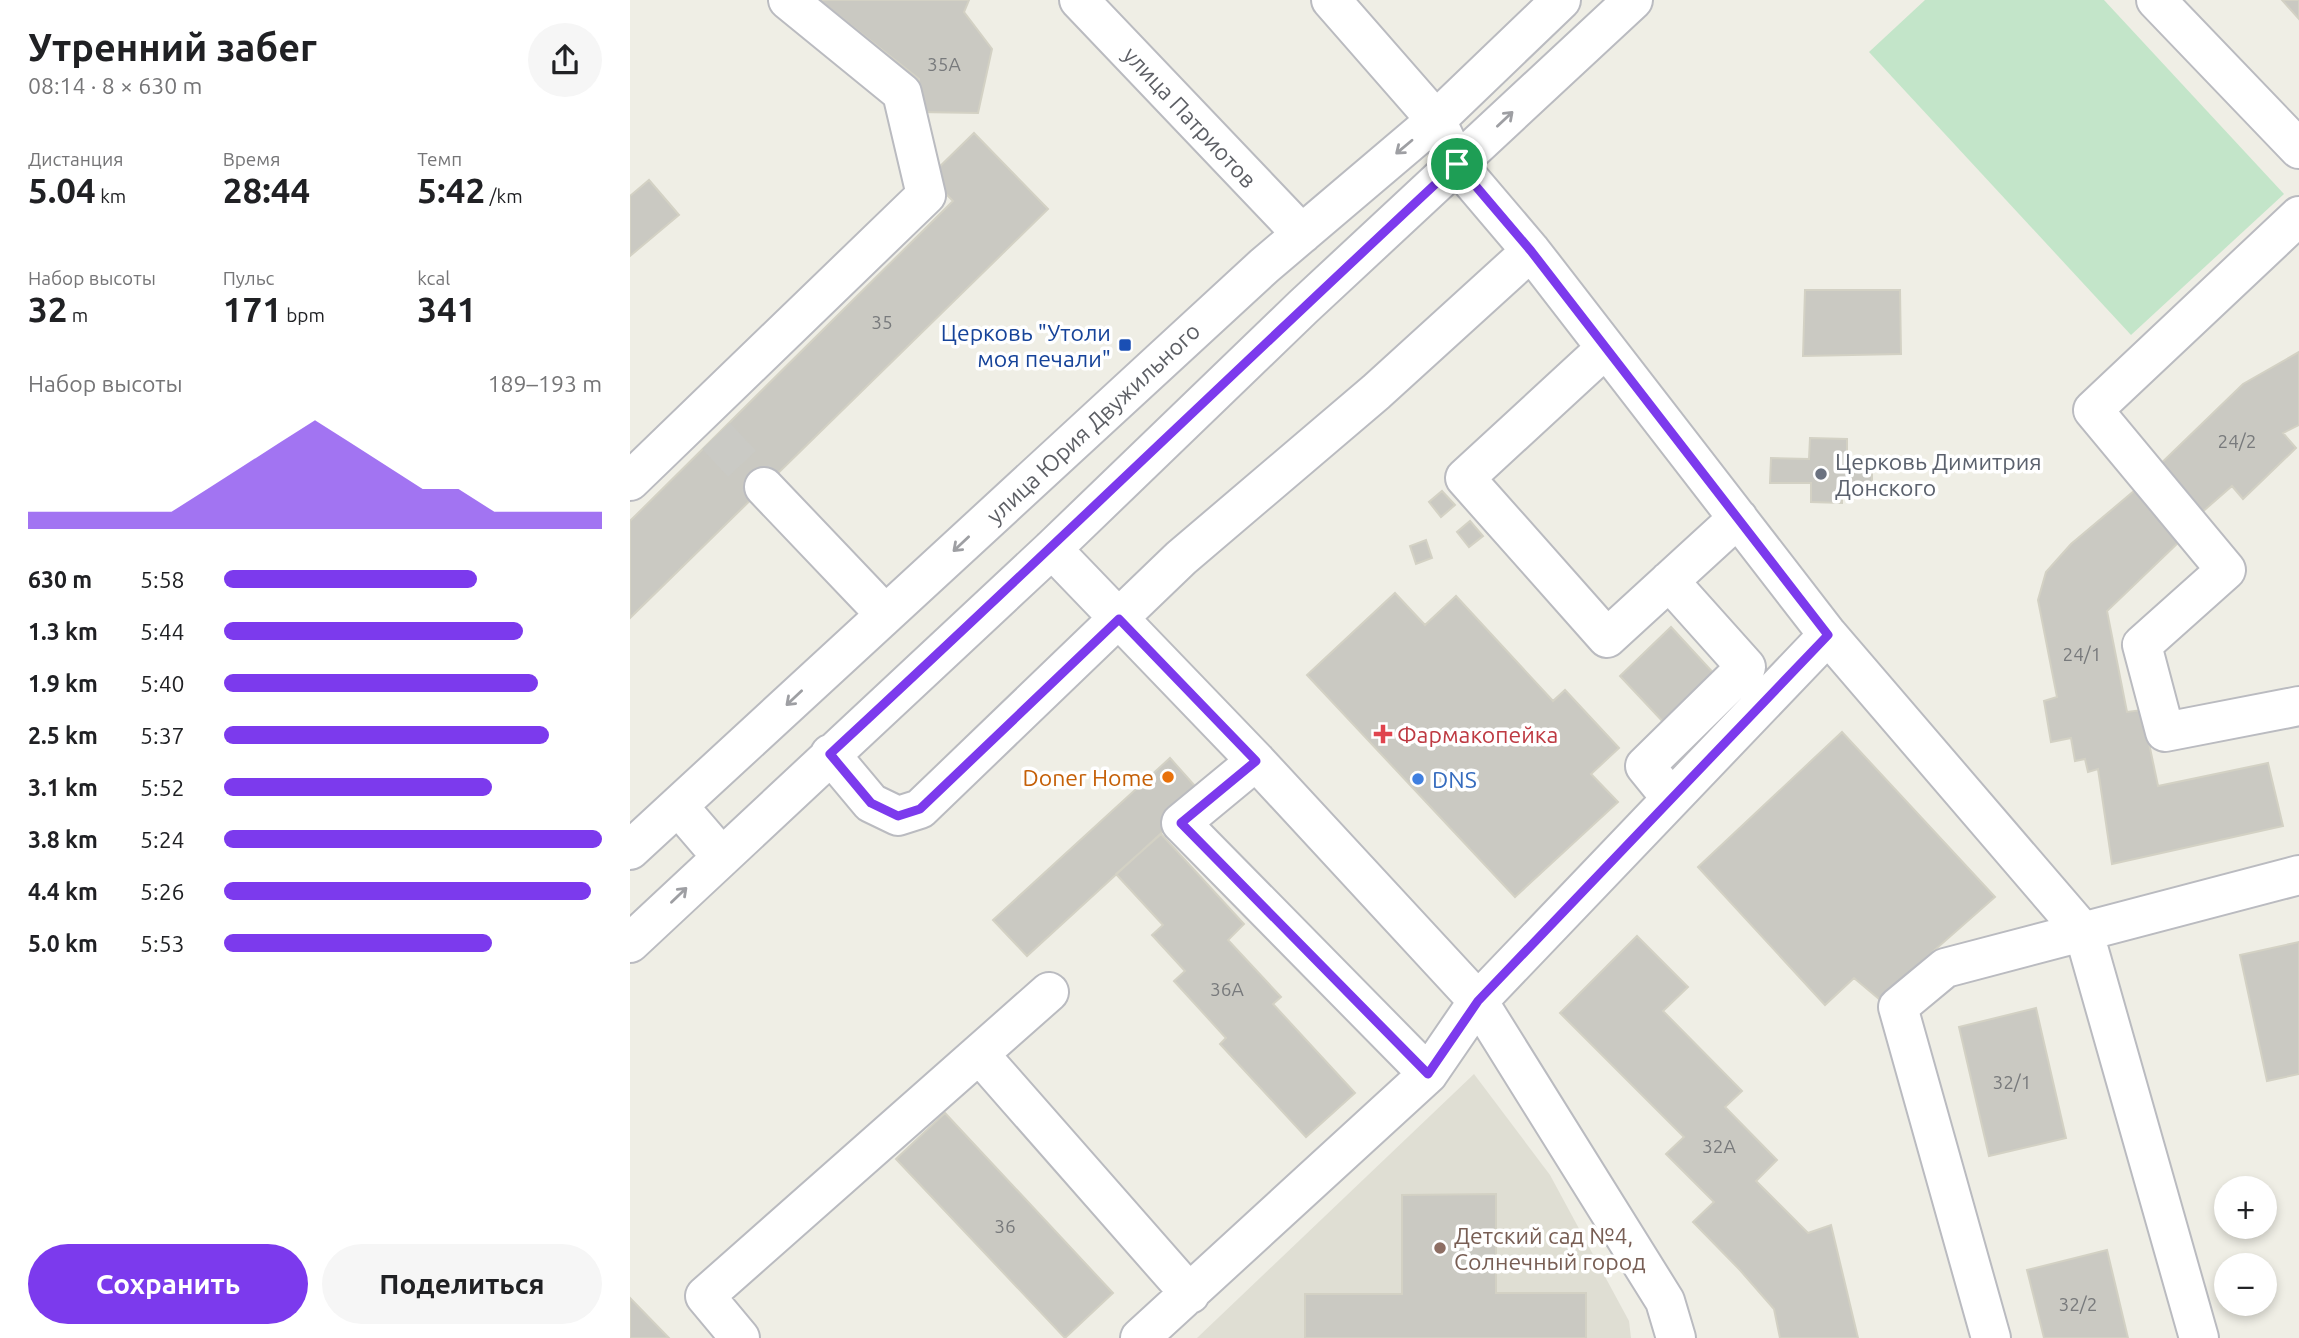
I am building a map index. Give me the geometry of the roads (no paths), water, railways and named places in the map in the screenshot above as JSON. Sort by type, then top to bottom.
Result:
[{"type":"street","points":[[630,481],[707,426],[926,195],[902,93],[788,0]]},
{"type":"street","name":"улица Патриотов","points":[[1079,0],[1302,234]]},
{"type":"street","points":[[1331,0],[1436,120],[1457,164],[1531,251],[1828,635],[2084,933],[2199,1338]]},
{"type":"street","name":"улица Юрия Двужильного","points":[[630,850],[1264,266],[1436,120],[1561,0]]},
{"type":"street","points":[[630,943],[1633,0]]},
{"type":"street","points":[[2156,0],[2299,149]]},
{"type":"street","points":[[2299,216],[2092,410],[2226,570],[2142,645],[2165,732],[2299,706]]},
{"type":"street","points":[[830,754],[871,803],[898,816],[920,809],[1181,558],[1376,392],[1531,251]]},
{"type":"street","points":[[1605,348],[1465,478],[1607,638],[1738,517]]},
{"type":"street","points":[[764,487],[885,614]]},
{"type":"street","points":[[1052,549],[1256,761],[1478,1001],[1665,1301],[1676,1338]]},
{"type":"street","points":[[1669,581],[1746,667],[1645,766],[1671,799]]},
{"type":"street","points":[[1140,1338],[1428,1074],[1478,1001],[1828,635]]},
{"type":"street","points":[[1256,761],[1181,823],[1428,1074]]},
{"type":"street","points":[[678,806],[720,856]]},
{"type":"street","points":[[1991,1338],[1898,1007],[1945,968],[2299,875]]},
{"type":"street","points":[[740,1338],[705,1296],[1049,992]]},
{"type":"street","points":[[979,1054],[1190,1294]]},
{"type":"tunnel","points":[[716,436],[764,487]]},
{"type":"place","name":"Церковь \"Утоли моя печали\"","points":[[1125,345]]},
{"type":"place","name":"Церковь Димитрия Донского","points":[[1821,474]]},
{"type":"place","name":"Фармакопейка","points":[[1383,734]]},
{"type":"place","name":"Doner Home","points":[[1168,777]]},
{"type":"place","name":"DNS","points":[[1418,779]]},
{"type":"place","name":"Детский сад №4, Солнечный город","points":[[1440,1248]]}]
